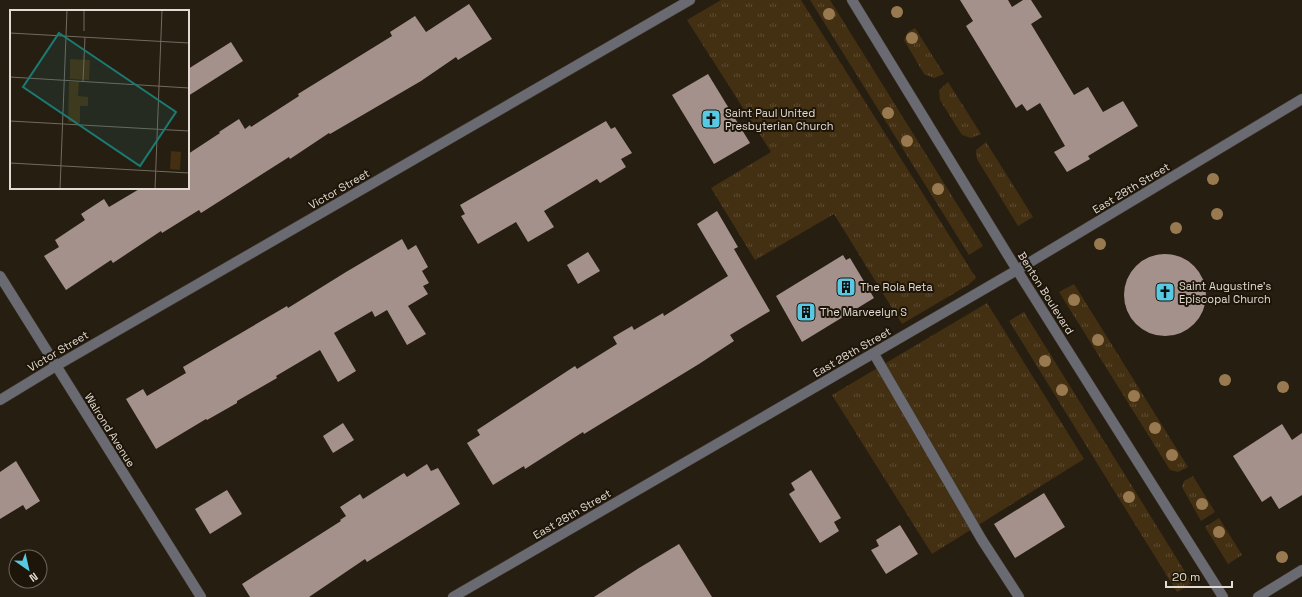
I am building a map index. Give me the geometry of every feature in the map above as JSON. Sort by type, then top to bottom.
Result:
[{"type":"street","name":"Victor Street","points":[[0,400],[56,366],[690,0]]},
{"type":"street","name":"Benton Boulevard","points":[[852,0],[1017,270],[1223,597]]},
{"type":"street","name":"East 28th Street","points":[[453,597],[874,354],[1302,99]]},
{"type":"street","name":"Walrond Avenue","points":[[0,276],[200,597]]},
{"type":"street","points":[[874,354],[982,540],[1019,597]]},
{"type":"street","points":[[1258,597],[1302,570]]},
{"type":"green space","points":[[721,0],[801,0],[976,278],[968,285],[902,324],[834,214],[755,260],[711,188],[771,152],[687,20]]},
{"type":"green space","points":[[810,0],[830,0],[983,246],[969,255]]},
{"type":"green space","points":[[915,28],[944,74],[934,78],[924,74],[904,40],[908,32]]},
{"type":"green space","points":[[948,82],[981,134],[971,138],[962,135],[940,100],[939,90]]},
{"type":"green space","points":[[986,142],[1033,217],[1018,226],[977,159],[976,150]]},
{"type":"green space","points":[[1074,284],[1188,467],[1178,472],[1170,470],[1059,292]]},
{"type":"green space","points":[[987,303],[1084,459],[932,554],[832,395]]},
{"type":"green space","points":[[1024,312],[1192,583],[1177,592],[1009,321]]},
{"type":"green space","points":[[1193,476],[1215,512],[1201,521],[1182,487],[1184,481]]},
{"type":"green space","points":[[1219,518],[1242,555],[1228,564],[1205,527]]},
{"type":"building","points":[[960,0],[1008,0],[1012,7],[1023,0],[1031,0],[1042,17],[1031,24],[1074,95],[1088,87],[1103,112],[1123,101],[1138,126],[1088,156],[1090,159],[1067,172],[1054,152],[1065,146],[1040,103],[1027,111],[1022,104],[1016,108],[966,26],[973,21]]},
{"type":"building","points":[[469,4],[492,39],[458,60],[456,57],[421,81],[330,134],[329,133],[290,159],[289,157],[201,213],[199,210],[162,233],[161,231],[113,263],[111,260],[66,290],[44,256],[59,247],[55,240],[85,220],[81,214],[104,199],[109,207],[139,189],[189,189],[189,153],[220,133],[219,132],[239,119],[245,129],[250,125],[251,127],[299,96],[298,94],[392,36],[390,32],[415,16],[426,32]]},
{"type":"building","points":[[231,42],[243,61],[189,95],[189,68]]},
{"type":"building","name":"Saint Paul United Presbyterian Church","points":[[708,74],[750,143],[714,164],[672,95]]},
{"type":"building","points":[[606,121],[611,129],[615,127],[632,153],[621,159],[626,167],[600,183],[597,179],[544,211],[554,227],[528,242],[516,222],[478,244],[461,216],[465,214],[460,205]]},
{"type":"building","points":[[717,211],[738,247],[734,249],[770,311],[730,335],[734,341],[699,364],[584,434],[583,432],[525,469],[524,466],[493,485],[467,443],[480,435],[477,430],[575,366],[577,369],[617,344],[613,337],[632,326],[634,330],[663,313],[664,316],[728,276],[697,224]]},
{"type":"building","points":[[402,239],[408,250],[416,245],[428,267],[422,271],[429,283],[423,286],[428,294],[408,306],[426,334],[407,345],[387,310],[375,317],[372,311],[334,333],[356,371],[338,382],[320,350],[276,376],[277,378],[237,401],[237,403],[207,420],[206,419],[156,449],[126,399],[143,389],[147,396],[186,373],[183,367],[287,306],[288,308]]},
{"type":"building","points":[[588,252],[600,271],[578,284],[567,265]]},
{"type":"building","name":"Saint Augustine's Episcopal Church","points":[[1165,254],[1181,257],[1194,266],[1203,279],[1206,295],[1203,311],[1194,324],[1181,333],[1165,336],[1149,333],[1136,324],[1127,311],[1124,295],[1127,279],[1136,266],[1149,257]]},
{"type":"building","points":[[843,255],[846,260],[850,258],[874,298],[802,342],[776,296]]},
{"type":"building","points":[[343,423],[354,440],[333,453],[323,436]]},
{"type":"building","points":[[1282,424],[1292,440],[1302,433],[1302,495],[1279,509],[1271,496],[1262,502],[1233,456]]},
{"type":"building","points":[[16,461],[40,501],[26,510],[23,505],[0,519],[0,472]]},
{"type":"building","points":[[427,464],[431,471],[438,468],[460,504],[367,562],[365,559],[309,597],[250,597],[242,584],[341,521],[340,520],[346,516],[340,507],[360,494],[363,499],[404,473],[407,477]]},
{"type":"building","points":[[811,470],[841,518],[834,522],[839,531],[820,543],[789,494],[795,490],[791,483]]},
{"type":"building","points":[[227,490],[242,514],[210,534],[195,509]]},
{"type":"building","points":[[1044,493],[1065,527],[1015,558],[994,524]]},
{"type":"building","points":[[900,525],[918,554],[886,574],[871,550],[879,546],[876,540]]},
{"type":"building","points":[[679,544],[712,597],[594,597],[639,568]]},
{"type":"place","name":"Saint Paul United Presbyterian Church","points":[[711,119]]},
{"type":"place","name":"The Rola Reta","points":[[846,287]]},
{"type":"place","name":"Saint Augustine's Episcopal Church","points":[[1165,292]]},
{"type":"place","name":"The Marveelyn S","points":[[806,312]]}]
